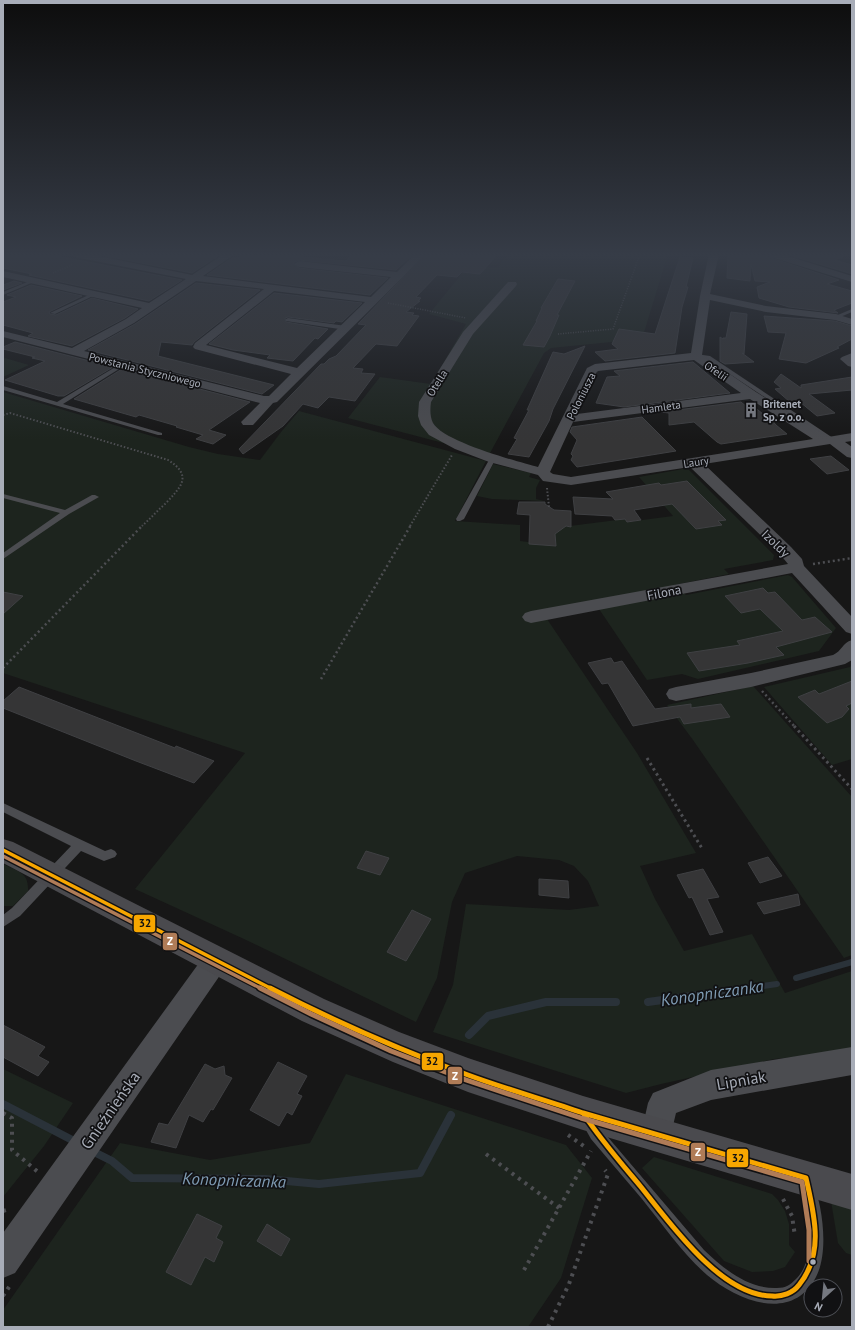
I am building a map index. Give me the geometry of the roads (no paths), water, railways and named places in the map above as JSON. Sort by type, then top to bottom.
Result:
[{"type":"street","points":[[73,352],[136,316]]},
{"type":"street","points":[[236,316],[199,345],[199,347],[301,373]]},
{"type":"street","points":[[248,422],[266,401],[275,398],[358,316]]},
{"type":"street","name":"Otella","points":[[483,316],[469,332],[425,402],[424,408],[426,422],[434,432],[461,448],[492,460],[543,472]]},
{"type":"street","name":"Ofelii","points":[[702,316],[696,356],[752,395],[852,454]]},
{"type":"street","points":[[827,316],[852,322]]},
{"type":"street","name":"Powstania Styczniowego","points":[[3,334],[266,401]]},
{"type":"street","name":"Poloniusza","points":[[543,472],[591,372],[595,368],[696,356]]},
{"type":"street","points":[[852,356],[846,359],[852,363]]},
{"type":"street","name":"Hamleta","points":[[569,419],[752,395]]},
{"type":"street","name":"Laury","points":[[543,472],[548,478],[571,481],[852,437]]},
{"type":"street","name":"Izoldy","points":[[693,462],[785,550],[796,565],[852,628]]},
{"type":"street","name":"Filona","points":[[531,617],[796,565]]},
{"type":"street","points":[[676,694],[751,680],[838,660],[844,657],[852,646]]},
{"type":"street","points":[[3,850],[313,1010],[393,1046],[468,1075],[573,1122],[656,1134],[852,1192]]},
{"type":"street","name":"Gnieźnieńska","points":[[3,1261],[216,960]]},
{"type":"street","name":"Lipniak","points":[[656,1134],[663,1103],[710,1085],[852,1061]]},
{"type":"lane","points":[[288,320],[346,328]]},
{"type":"lane","points":[[696,356],[708,357],[829,440]]},
{"type":"lane","points":[[58,404],[124,364]]},
{"type":"lane","points":[[3,388],[160,434]]},
{"type":"lane","points":[[460,520],[492,460]]},
{"type":"lane","points":[[3,496],[66,512]]},
{"type":"lane","points":[[3,557],[66,512],[95,497]]},
{"type":"lane","points":[[3,807],[53,827],[79,845],[96,849],[104,856],[111,854]]},
{"type":"lane","points":[[3,922],[16,912],[79,845]]},
{"type":"lane","points":[[573,1122],[596,1134],[698,1255],[719,1274],[737,1287],[753,1294],[784,1296],[794,1291],[810,1275],[816,1245],[815,1224],[806,1178]]},
{"type":"waterway","name":"Konopniczanka","points":[[796,978],[852,962]]},
{"type":"waterway","name":"Konopniczanka","points":[[749,988],[777,984]]},
{"type":"waterway","name":"Konopniczanka","points":[[648,1002],[749,988]]},
{"type":"waterway","name":"Konopniczanka","points":[[742,989],[749,988]]},
{"type":"waterway","name":"Konopniczanka","points":[[469,1035],[488,1016],[546,1002],[616,1002]]},
{"type":"waterway","name":"Konopniczanka","points":[[3,1104],[76,1142]]},
{"type":"waterway","name":"Konopniczanka","points":[[92,1151],[112,1161],[132,1178],[265,1179],[319,1184],[420,1173],[451,1115]]},
{"type":"place","name":"Britenet Sp. z o.o.","points":[[751,410]]}]
